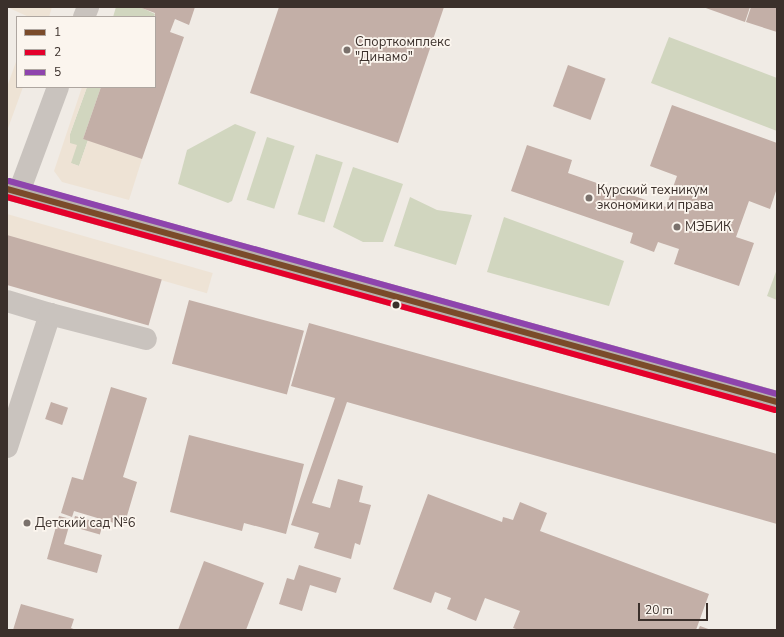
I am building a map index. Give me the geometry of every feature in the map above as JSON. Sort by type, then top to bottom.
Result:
[{"type":"main road","points":[[13,190],[777,402]]},
{"type":"street","points":[[13,190],[58,88]]},
{"type":"street","points":[[7,301],[50,314],[146,339]]},
{"type":"street","points":[[7,447],[50,314]]},
{"type":"green space","points":[[116,7],[140,7],[155,14],[154,16],[113,16]]},
{"type":"green space","points":[[669,37],[777,78],[777,131],[651,83]]},
{"type":"green space","points":[[87,88],[101,88],[83,139],[88,140],[79,166],[70,163],[70,134]]},
{"type":"green space","points":[[235,124],[256,132],[232,201],[228,203],[178,184],[187,150]]},
{"type":"green space","points":[[267,137],[295,146],[274,209],[247,200]]},
{"type":"green space","points":[[316,154],[343,162],[324,222],[298,214]]},
{"type":"green space","points":[[353,167],[403,184],[383,242],[363,242],[333,227]]},
{"type":"green space","points":[[410,197],[437,210],[472,215],[456,265],[394,246]]},
{"type":"green space","points":[[504,217],[624,261],[609,306],[487,272]]},
{"type":"green space","points":[[777,269],[777,300],[767,296]]},
{"type":"shaded area","points":[[7,7],[52,7],[49,16],[27,16]]},
{"type":"shaded area","points":[[16,62],[16,88],[23,88],[7,131],[7,87]]},
{"type":"shaded area","points":[[82,88],[87,88],[70,134],[70,143],[77,145],[71,163],[79,166],[88,140],[142,159],[129,200],[62,182],[54,171]]},
{"type":"shaded area","points":[[7,214],[213,273],[207,293],[7,236]]},
{"type":"building","points":[[139,7],[195,7],[189,25],[175,19],[170,32],[184,37],[142,159],[83,139],[101,88],[156,88],[155,13]]},
{"type":"building","name":"Спорткомплекс \"Динамо\"","points":[[279,7],[444,7],[398,143],[250,93]]},
{"type":"building","points":[[703,7],[750,7],[745,22]]},
{"type":"building","points":[[751,7],[777,7],[777,32],[746,22]]},
{"type":"building","points":[[568,65],[606,79],[591,120],[553,106]]},
{"type":"building","points":[[672,105],[777,143],[777,188],[770,209],[749,201],[736,237],[754,243],[739,286],[674,264],[679,249],[658,242],[654,252],[630,243],[633,233],[511,191],[527,145],[572,160],[568,173],[666,207],[677,176],[650,166]]},
{"type":"building","points":[[7,235],[162,279],[149,326],[7,285]]},
{"type":"building","points":[[189,300],[304,331],[287,395],[172,364]]},
{"type":"building","points":[[309,323],[777,454],[777,524],[347,402],[312,503],[330,508],[338,479],[363,486],[359,502],[371,505],[360,545],[355,543],[351,559],[314,548],[319,533],[291,525],[335,398],[291,386]]},
{"type":"building","points":[[111,387],[147,398],[123,477],[137,482],[124,526],[74,511],[72,517],[61,513],[72,477],[83,480]]},
{"type":"building","points":[[51,402],[68,408],[62,425],[45,419]]},
{"type":"building","points":[[189,435],[304,464],[286,534],[244,523],[242,531],[170,512]]},
{"type":"building","points":[[428,494],[502,522],[503,517],[513,520],[520,502],[547,513],[540,531],[709,594],[696,630],[519,630],[513,628],[520,611],[485,598],[476,621],[447,609],[451,598],[435,592],[431,603],[393,589]]},
{"type":"building","points":[[59,516],[71,519],[64,544],[102,555],[97,573],[47,559]]},
{"type":"building","points":[[75,516],[103,524],[100,535],[72,527]]},
{"type":"building","points":[[204,561],[264,583],[246,630],[178,630]]},
{"type":"building","points":[[299,565],[341,578],[336,593],[310,585],[302,611],[279,604],[287,578],[294,580]]},
{"type":"building","points":[[21,604],[74,619],[71,628],[76,630],[13,630]]},
{"type":"building","points":[[700,626],[711,630],[698,630]]},
{"type":"transit line","name":"5","points":[[9,181],[777,394]]},
{"type":"transit line","name":"1","points":[[7,189],[777,402]]},
{"type":"transit line","name":"2","points":[[7,197],[775,410]]},
{"type":"place","name":"Спорткомплекс \"Динамо\"","points":[[347,50]]},
{"type":"place","name":"Курский техникум экономики и права","points":[[589,198]]},
{"type":"place","name":"МЭБИК","points":[[677,227]]},
{"type":"place","name":"Детский сад №6","points":[[27,523]]}]
